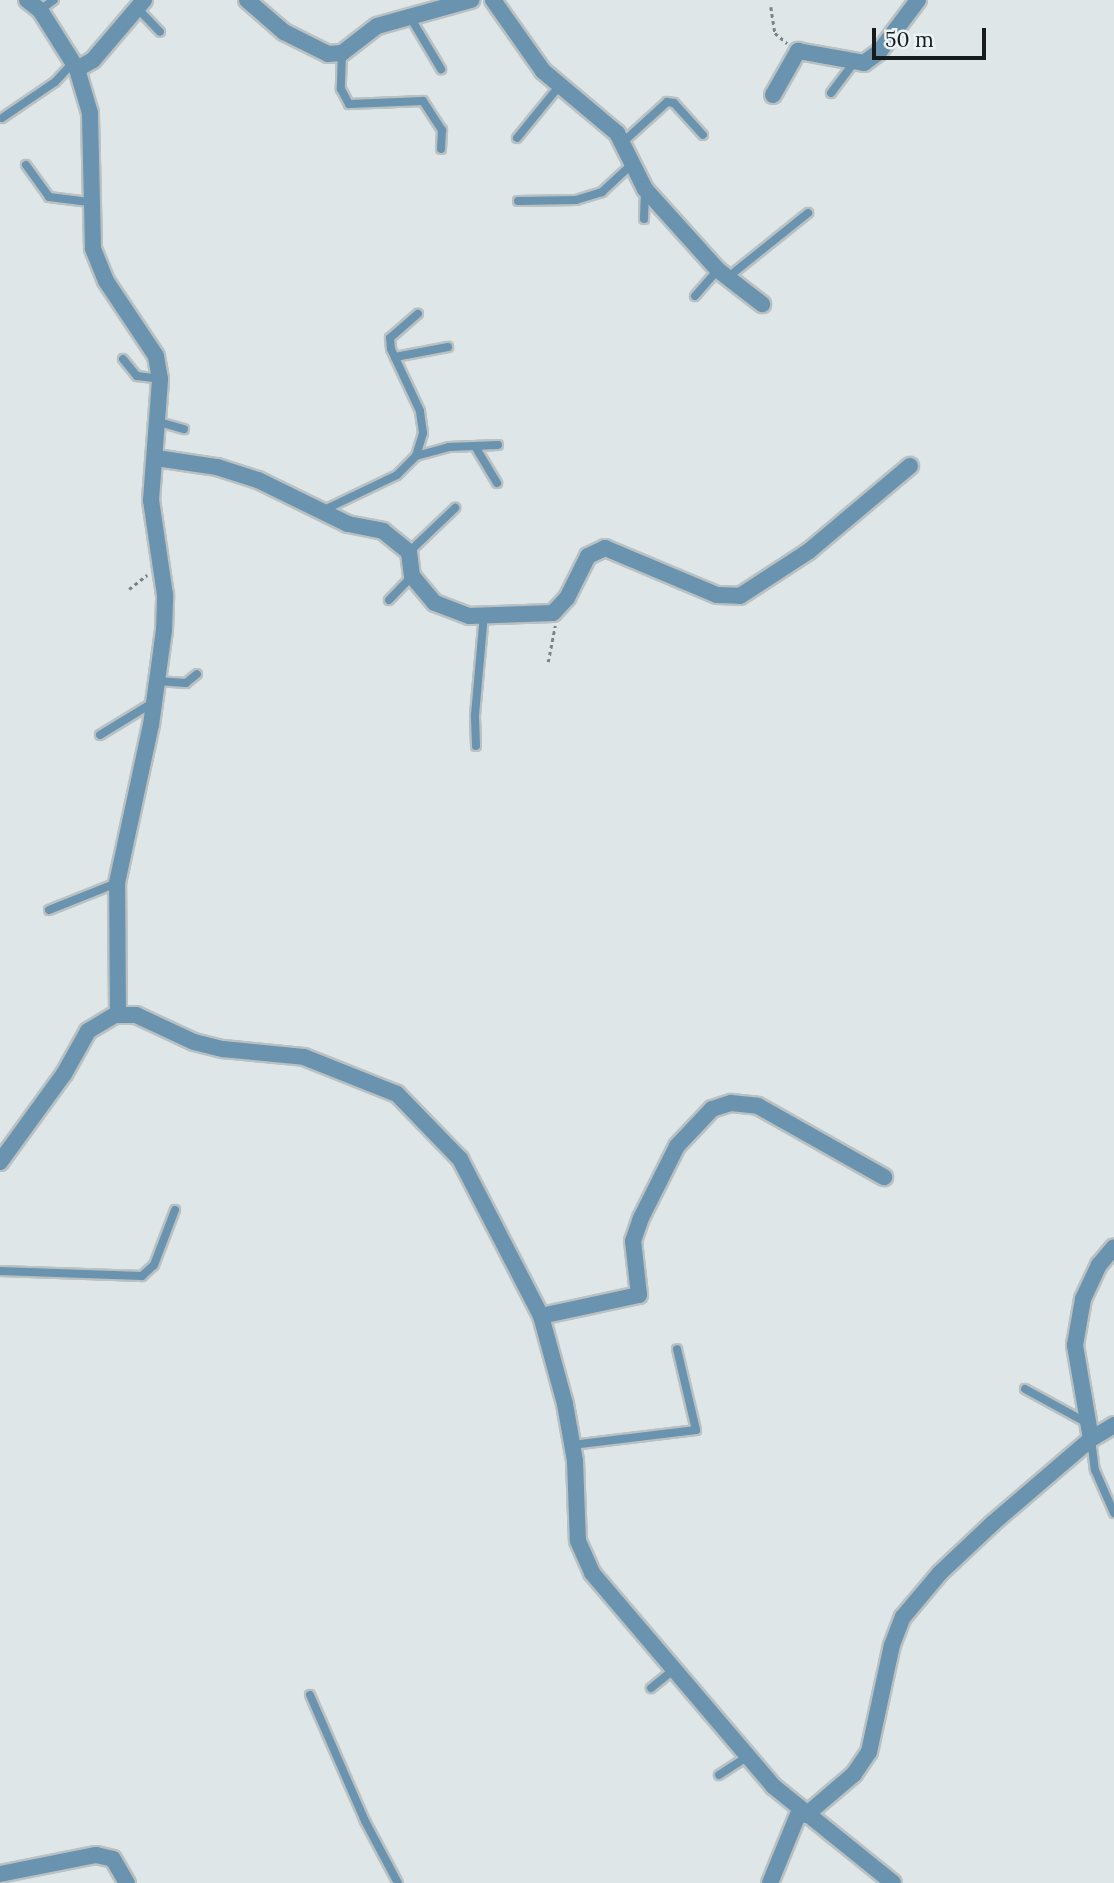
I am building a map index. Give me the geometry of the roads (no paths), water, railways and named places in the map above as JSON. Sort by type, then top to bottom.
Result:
[{"type":"street","points":[[247,0],[306,45],[328,54],[342,53],[377,26],[408,14],[471,0]]},
{"type":"street","points":[[493,0],[520,43],[560,85],[605,121],[622,143],[630,166],[645,190],[723,274],[762,304]]},
{"type":"street","points":[[773,95],[798,51],[864,63],[879,52],[918,0]]},
{"type":"street","points":[[75,66],[93,60],[141,4]]},
{"type":"street","points":[[34,5],[75,66],[90,113],[89,202],[93,248],[106,281],[156,356],[160,379],[159,422],[151,499],[158,566],[165,595],[154,702],[117,883],[118,1015]]},
{"type":"street","points":[[156,458],[218,467],[258,480],[348,524],[383,531],[409,552],[412,576],[445,609],[484,615],[553,613],[567,598],[588,556],[605,548],[717,595],[740,596],[809,551],[910,466]]},
{"type":"street","points":[[0,1162],[51,1093],[88,1031],[118,1015],[136,1015],[213,1047],[304,1057],[397,1094],[460,1159],[541,1316],[572,1445],[580,1554],[747,1757],[803,1812],[893,1883]]},
{"type":"street","points":[[541,1316],[639,1294],[633,1241],[641,1218],[677,1146],[712,1109],[732,1103],[758,1106],[884,1177]]},
{"type":"street","points":[[1089,1431],[1075,1345],[1083,1299],[1098,1265],[1114,1247]]},
{"type":"street","points":[[770,1883],[803,1812],[854,1774],[869,1752],[892,1645],[903,1617],[940,1573],[1089,1431],[1114,1425]]},
{"type":"street","points":[[0,1874],[96,1855],[113,1860],[127,1883]]},
{"type":"lane","points":[[34,5],[54,0]]},
{"type":"lane","points":[[141,4],[160,32]]},
{"type":"lane","points":[[408,14],[441,69]]},
{"type":"lane","points":[[342,53],[341,89],[349,104],[423,101],[442,130],[440,149]]},
{"type":"lane","points":[[831,93],[854,62]]},
{"type":"lane","points":[[2,118],[75,66]]},
{"type":"lane","points":[[517,138],[560,85]]},
{"type":"lane","points":[[622,143],[667,102],[674,103],[702,135]]},
{"type":"lane","points":[[26,165],[49,197],[89,202]]},
{"type":"lane","points":[[518,201],[576,200],[602,192],[630,166]]},
{"type":"lane","points":[[644,219],[645,190]]},
{"type":"lane","points":[[695,296],[808,213]]},
{"type":"lane","points":[[324,510],[397,475],[416,456],[423,433],[420,411],[395,357],[390,338],[418,314]]},
{"type":"lane","points":[[395,357],[448,348]]},
{"type":"lane","points":[[122,359],[137,376],[160,379]]},
{"type":"lane","points":[[159,422],[184,429]]},
{"type":"lane","points":[[416,456],[449,447],[476,448],[498,445]]},
{"type":"lane","points":[[476,448],[497,483]]},
{"type":"lane","points":[[409,552],[455,509]]},
{"type":"lane","points":[[389,600],[412,576]]},
{"type":"lane","points":[[477,746],[475,715],[484,615]]},
{"type":"lane","points":[[157,681],[186,683],[197,674]]},
{"type":"lane","points":[[100,735],[154,702]]},
{"type":"lane","points":[[49,910],[117,883]]},
{"type":"lane","points":[[0,1271],[142,1276],[154,1265],[175,1210]]},
{"type":"lane","points":[[572,1445],[696,1430],[677,1349]]},
{"type":"lane","points":[[1025,1389],[1089,1431],[1095,1470],[1114,1513]]},
{"type":"lane","points":[[651,1688],[673,1670]]},
{"type":"lane","points":[[310,1695],[365,1821],[398,1883]]},
{"type":"lane","points":[[719,1775],[747,1757]]}]
